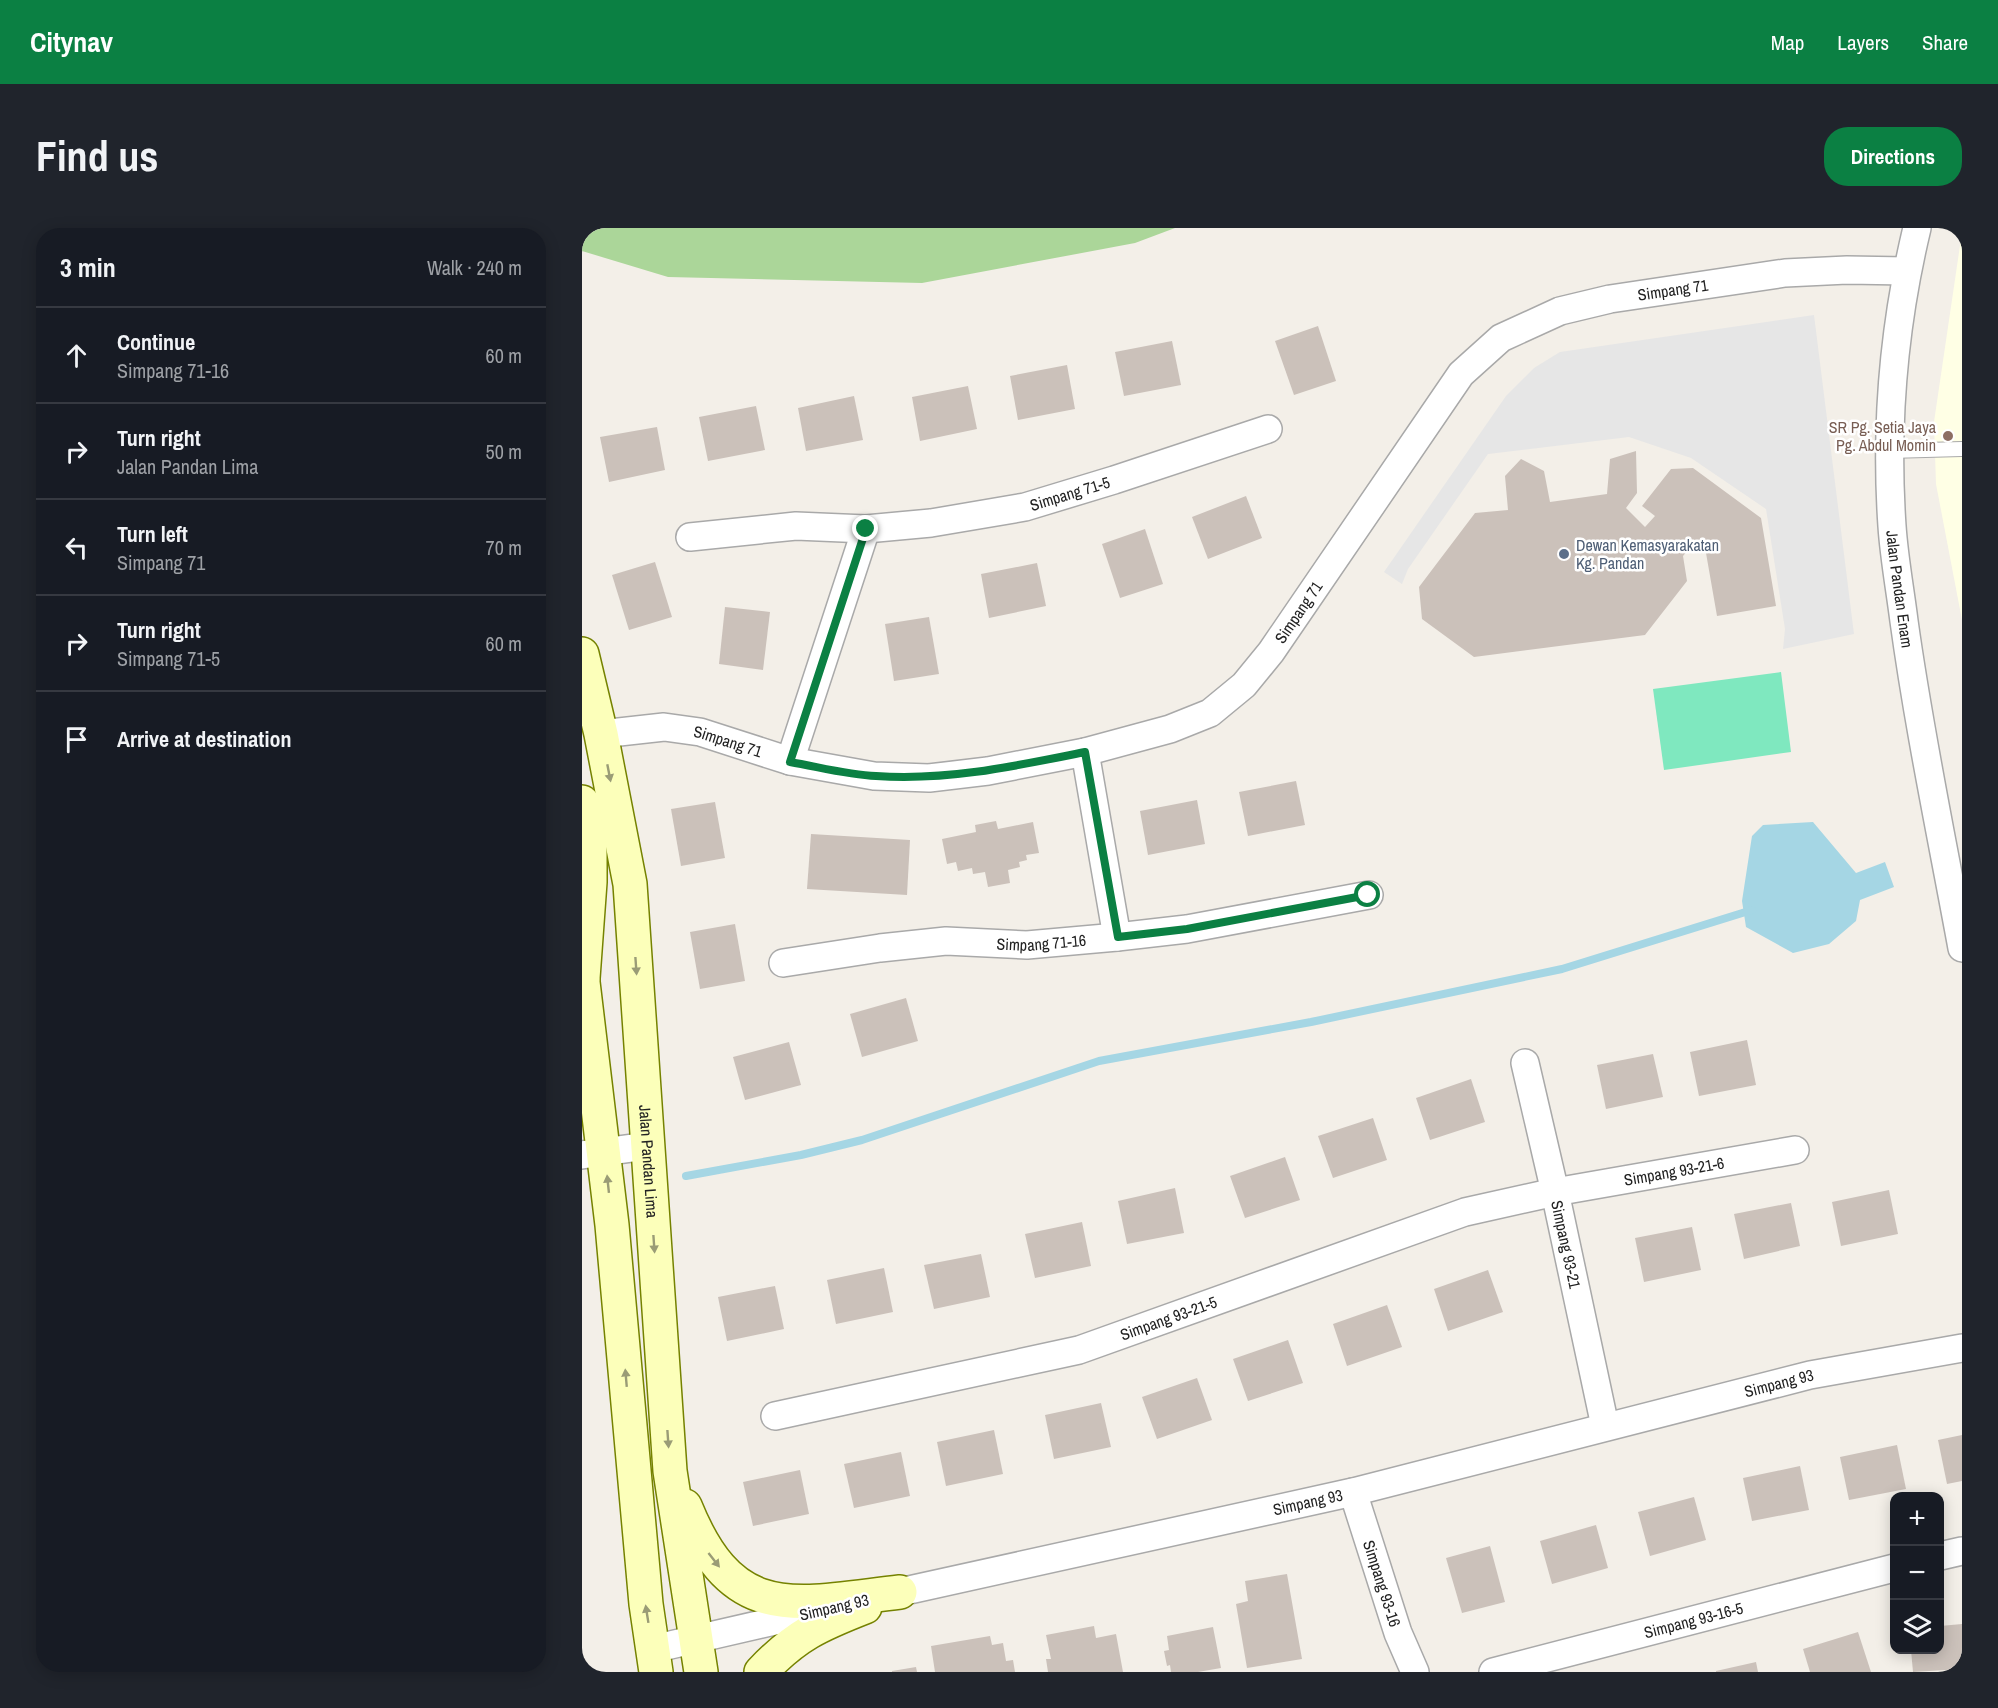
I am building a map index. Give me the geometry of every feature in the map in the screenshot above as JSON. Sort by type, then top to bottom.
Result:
[{"type":"main road","name":"Jalan Pandan Lima","points":[[582,654],[588,740],[630,884],[670,1471],[701,1672]]},
{"type":"main road","points":[[582,802],[590,847],[591,882],[583,978],[593,1153],[654,1661]]},
{"type":"main road","points":[[582,974],[583,978]]},
{"type":"main road","points":[[670,1471],[705,1549],[720,1568],[739,1586],[761,1596],[788,1602],[900,1592]]},
{"type":"main road","points":[[761,1672],[778,1654],[818,1626],[900,1592]]},
{"type":"street","name":"Jalan Pandan Enam","points":[[1917,228],[1907,271],[1893,357],[1889,451],[1892,528],[1914,688],[1962,948]]},
{"type":"street","name":"Simpang 71","points":[[588,740],[664,727],[699,732],[790,762],[874,776],[929,778],[988,771],[1085,752],[1170,729],[1210,713],[1244,685],[1271,652],[1461,374],[1502,338],[1560,311],[1610,298],[1785,273],[1847,270],[1907,271]]},
{"type":"street","name":"Simpang 71-5","points":[[690,537],[796,526],[866,529],[931,523],[1025,507],[1268,429]]},
{"type":"street","points":[[790,762],[866,529]]},
{"type":"street","points":[[1085,752],[1118,937]]},
{"type":"street","name":"Simpang 71-16","points":[[783,963],[880,948],[946,941],[1027,945],[1187,929],[1368,895]]},
{"type":"street","name":"Simpang 93-21","points":[[1526,1064],[1605,1426]]},
{"type":"street","points":[[593,1153],[647,1146]]},
{"type":"street","name":"Simpang 93-21-6","points":[[1555,1192],[1795,1150]]},
{"type":"street","name":"Simpang 93-21-5","points":[[776,1416],[1079,1350],[1465,1212],[1555,1192]]},
{"type":"street","name":"Simpang 93","points":[[654,1661],[695,1640],[900,1592],[1353,1492],[1810,1374],[1962,1348]]},
{"type":"street","name":"Simpang 93-16","points":[[1353,1492],[1398,1633],[1415,1672]]},
{"type":"street","points":[[1944,1555],[1962,1551]]},
{"type":"street","name":"Simpang 93-16-5","points":[[1493,1672],[1890,1569]]},
{"type":"lane","points":[[1889,451],[1962,449]]},
{"type":"shaded area","name":"SR Pg. Setia Jaya Pg. Abdul Momin","points":[[1962,232],[1962,620],[1936,484],[1934,422]]},
{"type":"shaded area","points":[[1814,315],[1854,634],[1783,649],[1785,629],[1766,509],[1691,458],[1629,437],[1488,454],[1408,569],[1402,584],[1384,572],[1506,396],[1534,368],[1560,352]]},
{"type":"green space","points":[[582,228],[1175,228],[1135,243],[922,283],[668,277],[582,251]]},
{"type":"green space","points":[[1781,672],[1791,752],[1664,770],[1653,689]]},
{"type":"water","points":[[1813,822],[1856,873],[1885,862],[1894,887],[1860,900],[1856,921],[1829,944],[1793,953],[1746,927],[1742,901],[1752,836],[1763,825]]},
{"type":"building","points":[[1318,326],[1336,381],[1294,395],[1275,341]]},
{"type":"building","points":[[1172,341],[1181,385],[1124,396],[1115,352]]},
{"type":"building","points":[[1067,365],[1075,409],[1018,420],[1010,376]]},
{"type":"building","points":[[968,386],[977,429],[920,441],[912,397]]},
{"type":"building","points":[[854,396],[863,440],[806,451],[798,408]]},
{"type":"building","points":[[756,406],[765,450],[708,461],[699,417]]},
{"type":"building","points":[[657,427],[665,470],[609,482],[600,437]]},
{"type":"building","name":"Dewan Kemasyarakatan Kg. Pandan","points":[[1636,451],[1637,493],[1626,508],[1645,527],[1655,516],[1642,506],[1671,469],[1693,468],[1761,518],[1776,606],[1717,616],[1706,553],[1693,544],[1683,556],[1687,581],[1645,635],[1474,657],[1422,619],[1419,587],[1475,513],[1508,510],[1505,476],[1521,459],[1544,471],[1550,502],[1607,494],[1610,459]]},
{"type":"building","points":[[1246,496],[1262,538],[1208,559],[1192,517]]},
{"type":"building","points":[[1145,529],[1163,584],[1120,598],[1102,544]]},
{"type":"building","points":[[655,562],[672,617],[629,630],[612,575]]},
{"type":"building","points":[[1037,563],[1046,606],[989,618],[981,574]]},
{"type":"building","points":[[725,607],[770,612],[763,670],[719,664]]},
{"type":"building","points":[[929,617],[939,674],[894,681],[885,624]]},
{"type":"building","points":[[1296,781],[1305,825],[1248,836],[1239,792]]},
{"type":"building","points":[[1197,800],[1205,844],[1148,855],[1140,811]]},
{"type":"building","points":[[715,802],[725,858],[681,866],[671,809]]},
{"type":"building","points":[[996,821],[998,829],[1033,822],[1039,853],[1026,855],[1027,860],[1019,862],[1020,867],[1008,870],[1010,883],[988,887],[985,872],[973,874],[972,868],[958,871],[956,862],[947,864],[942,839],[976,832],[975,825]]},
{"type":"building","points":[[811,834],[910,840],[907,895],[807,889]]},
{"type":"building","points":[[735,924],[745,981],[700,989],[690,932]]},
{"type":"building","points":[[906,998],[918,1041],[862,1057],[850,1014]]},
{"type":"building","points":[[1747,1040],[1756,1085],[1699,1096],[1690,1052]]},
{"type":"building","points":[[789,1042],[801,1085],[745,1100],[733,1057]]},
{"type":"building","points":[[1653,1054],[1663,1097],[1606,1109],[1597,1065]]},
{"type":"building","points":[[1471,1079],[1485,1122],[1430,1140],[1416,1098]]},
{"type":"building","points":[[1373,1118],[1387,1160],[1333,1178],[1318,1136]]},
{"type":"building","points":[[1285,1157],[1300,1200],[1245,1218],[1230,1176]]},
{"type":"building","points":[[1175,1188],[1184,1233],[1127,1244],[1118,1201]]},
{"type":"building","points":[[1889,1190],[1898,1234],[1841,1246],[1832,1202]]},
{"type":"building","points":[[1791,1203],[1800,1246],[1744,1259],[1734,1214]]},
{"type":"building","points":[[1082,1222],[1091,1266],[1035,1278],[1025,1234]]},
{"type":"building","points":[[1692,1227],[1701,1270],[1644,1282],[1635,1238]]},
{"type":"building","points":[[981,1254],[990,1297],[934,1309],[924,1265]]},
{"type":"building","points":[[884,1268],[893,1312],[836,1324],[827,1280]]},
{"type":"building","points":[[1488,1270],[1503,1312],[1448,1331],[1434,1289]]},
{"type":"building","points":[[775,1286],[784,1329],[727,1341],[718,1297]]},
{"type":"building","points":[[1387,1305],[1402,1347],[1347,1366],[1333,1324]]},
{"type":"building","points":[[1288,1340],[1303,1383],[1248,1401],[1233,1359]]},
{"type":"building","points":[[1197,1378],[1212,1420],[1157,1439],[1142,1397]]},
{"type":"building","points":[[1101,1403],[1111,1447],[1054,1459],[1045,1415]]},
{"type":"building","points":[[994,1430],[1003,1474],[946,1486],[937,1442]]},
{"type":"building","points":[[1962,1435],[1962,1481],[1947,1484],[1938,1440]]},
{"type":"building","points":[[1897,1445],[1906,1489],[1849,1500],[1840,1457]]},
{"type":"building","points":[[901,1452],[910,1496],[854,1508],[844,1464]]},
{"type":"building","points":[[1800,1466],[1809,1510],[1752,1521],[1743,1478]]},
{"type":"building","points":[[800,1470],[809,1514],[753,1526],[743,1482]]},
{"type":"building","points":[[1694,1497],[1706,1540],[1650,1556],[1638,1512]]},
{"type":"building","points":[[1596,1525],[1608,1568],[1552,1584],[1540,1541]]},
{"type":"building","points":[[1490,1546],[1505,1602],[1462,1613],[1446,1558]]},
{"type":"building","points":[[1287,1574],[1302,1659],[1247,1668],[1236,1604],[1248,1601],[1245,1581]]},
{"type":"building","points":[[1962,1624],[1962,1669],[1913,1672],[1911,1654],[1944,1654],[1944,1626]]},
{"type":"building","points":[[1094,1626],[1096,1638],[1116,1634],[1123,1672],[1048,1672],[1046,1659],[1051,1659],[1046,1635]]},
{"type":"building","points":[[1213,1627],[1221,1668],[1198,1672],[1171,1672],[1170,1665],[1167,1666],[1164,1651],[1169,1650],[1167,1636]]},
{"type":"building","points":[[1858,1632],[1871,1672],[1810,1672],[1803,1649]]},
{"type":"building","points":[[990,1636],[992,1645],[1003,1643],[1006,1661],[1013,1660],[1015,1672],[935,1672],[931,1646]]},
{"type":"building","points":[[1756,1662],[1758,1672],[1716,1672],[1716,1671]]},
{"type":"building","points":[[916,1667],[917,1672],[892,1672],[892,1671]]},
{"type":"waterway","points":[[686,1176],[801,1155],[862,1140],[1099,1061],[1311,1022],[1562,969],[1752,910]]},
{"type":"place","name":"SR Pg. Setia Jaya Pg. Abdul Momin","points":[[1948,436]]},
{"type":"place","name":"Dewan Kemasyarakatan Kg. Pandan","points":[[1564,554]]},
{"type":"route","points":[[866,529],[790,762],[874,776],[929,778],[988,771],[1085,752],[1118,937],[1187,929],[1368,895]]}]
